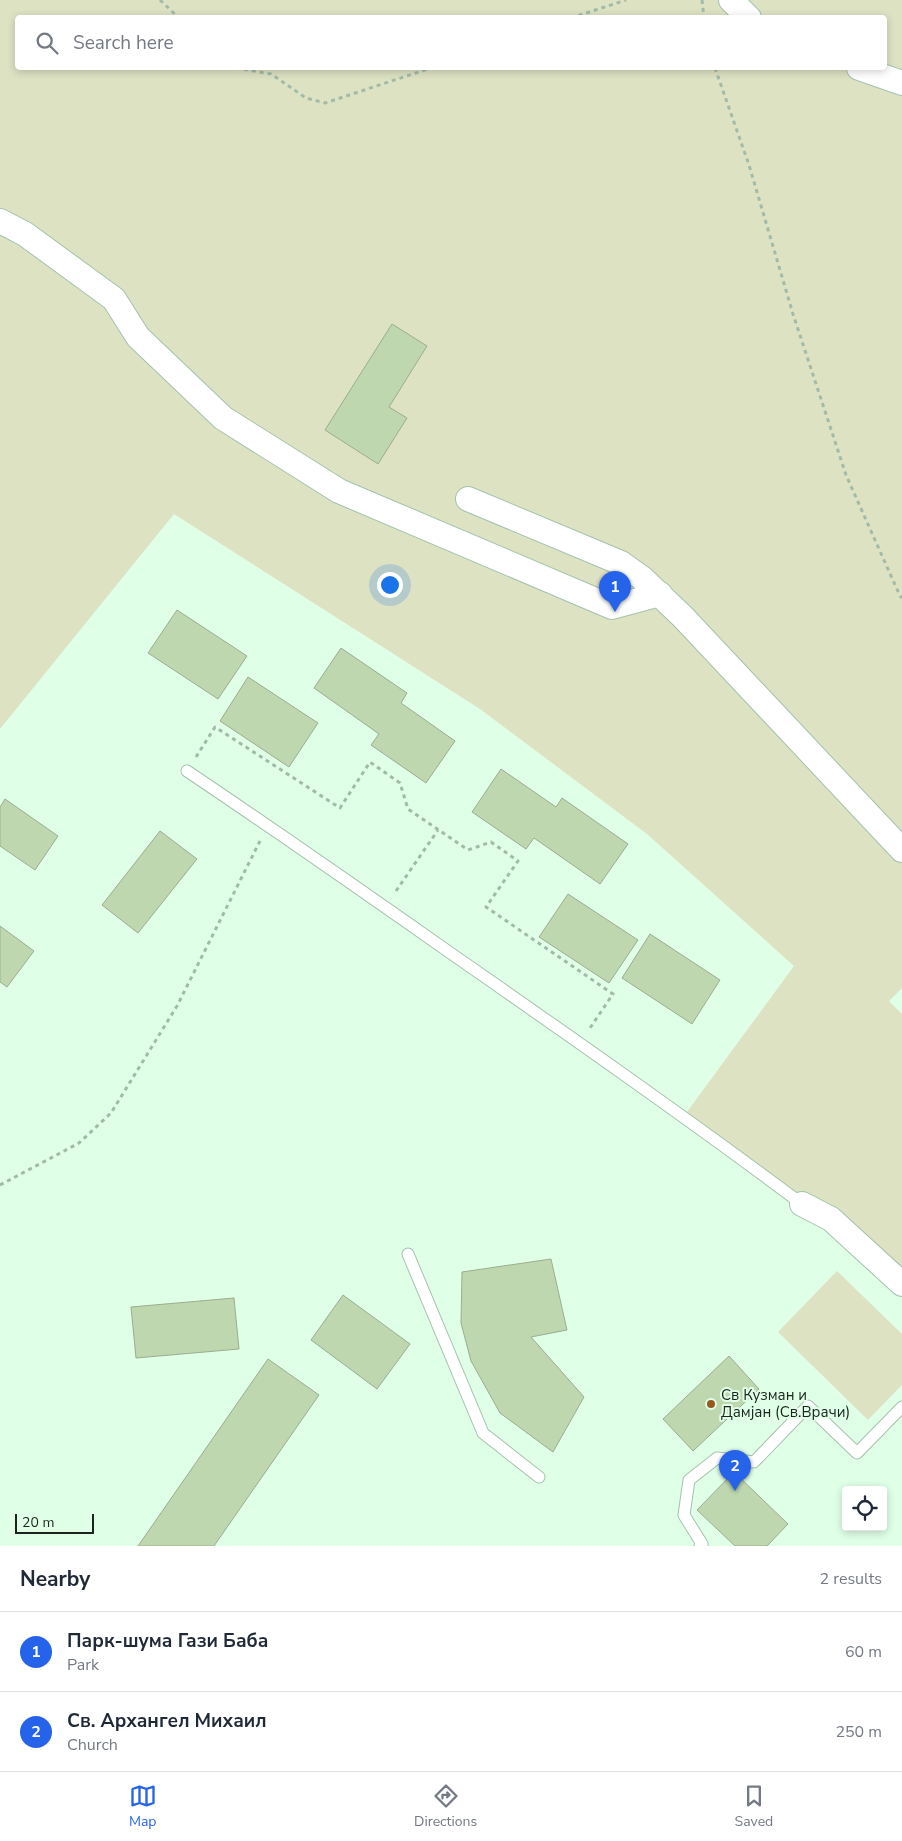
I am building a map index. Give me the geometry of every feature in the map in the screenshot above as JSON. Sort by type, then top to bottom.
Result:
[{"type":"street","points":[[731,0],[746,15]]},
{"type":"street","points":[[865,70],[902,83]]},
{"type":"street","points":[[0,222],[25,234],[114,299],[138,336],[223,418],[338,491],[612,607],[660,594]]},
{"type":"street","points":[[468,498],[621,563],[642,578],[715,650],[902,850]]},
{"type":"street","points":[[802,1204],[831,1219],[902,1284]]},
{"type":"lane","points":[[187,771],[268,825],[684,1116],[802,1204]]},
{"type":"lane","points":[[408,1254],[483,1433],[538,1477]]},
{"type":"lane","points":[[700,1546],[702,1544],[684,1515],[689,1480],[717,1458],[754,1462],[808,1406],[857,1453],[902,1407]]},
{"type":"path","points":[[160,0],[176,15]]},
{"type":"path","points":[[580,15],[626,0]]},
{"type":"path","points":[[702,0],[704,15]]},
{"type":"path","points":[[248,70],[271,74],[306,98],[325,103],[425,70]]},
{"type":"path","points":[[716,70],[748,165],[793,314],[846,475],[902,598]]},
{"type":"path","points":[[187,771],[215,727],[340,808],[370,762],[400,783],[408,809],[468,850],[491,842],[518,861],[486,907],[613,994],[580,1043]]},
{"type":"path","points":[[0,1184],[79,1143],[111,1113],[177,1006],[268,825]]},
{"type":"path","points":[[385,907],[438,830]]},
{"type":"green space","points":[[0,0],[902,0],[902,988],[889,1001],[902,1014],[902,1284],[684,1116],[794,966],[647,834],[480,709],[174,514],[0,729]]},
{"type":"green space","points":[[837,1271],[902,1334],[902,1385],[868,1420],[778,1332]]},
{"type":"building","points":[[392,324],[427,346],[389,407],[407,418],[378,464],[325,430]]},
{"type":"building","points":[[177,610],[247,656],[218,699],[148,653]]},
{"type":"building","points":[[341,648],[407,693],[401,703],[455,741],[426,783],[371,745],[379,734],[314,688]]},
{"type":"building","points":[[248,677],[318,723],[289,767],[220,721]]},
{"type":"building","points":[[501,769],[556,807],[562,798],[628,844],[600,884],[534,838],[526,849],[472,812]]},
{"type":"building","points":[[5,799],[58,836],[35,870],[0,846],[0,807]]},
{"type":"building","points":[[160,831],[197,859],[138,933],[102,905]]},
{"type":"building","points":[[568,894],[638,940],[609,983],[539,937]]},
{"type":"building","points":[[0,926],[34,951],[7,987],[0,982]]},
{"type":"building","points":[[650,934],[720,980],[692,1024],[622,978]]},
{"type":"building","points":[[551,1259],[567,1330],[531,1337],[584,1397],[553,1452],[500,1413],[471,1361],[461,1323],[462,1272]]},
{"type":"building","points":[[343,1295],[410,1344],[377,1389],[311,1340]]},
{"type":"building","points":[[234,1298],[239,1349],[136,1358],[131,1307]]},
{"type":"building","name":"Св Кузман и Дамјан (Св.Врачи)","points":[[729,1356],[759,1389],[693,1451],[663,1419]]},
{"type":"building","points":[[268,1359],[319,1395],[214,1546],[138,1546]]},
{"type":"building","points":[[734,1472],[788,1524],[767,1546],[735,1546],[697,1510]]},
{"type":"place","name":"Парк-шума Гази Баба","points":[[615,612]]},
{"type":"place","name":"Св Кузман и Дамјан (Св.Врачи)","points":[[711,1404]]},
{"type":"place","name":"Св. Архангел Михаил","points":[[735,1491]]}]
